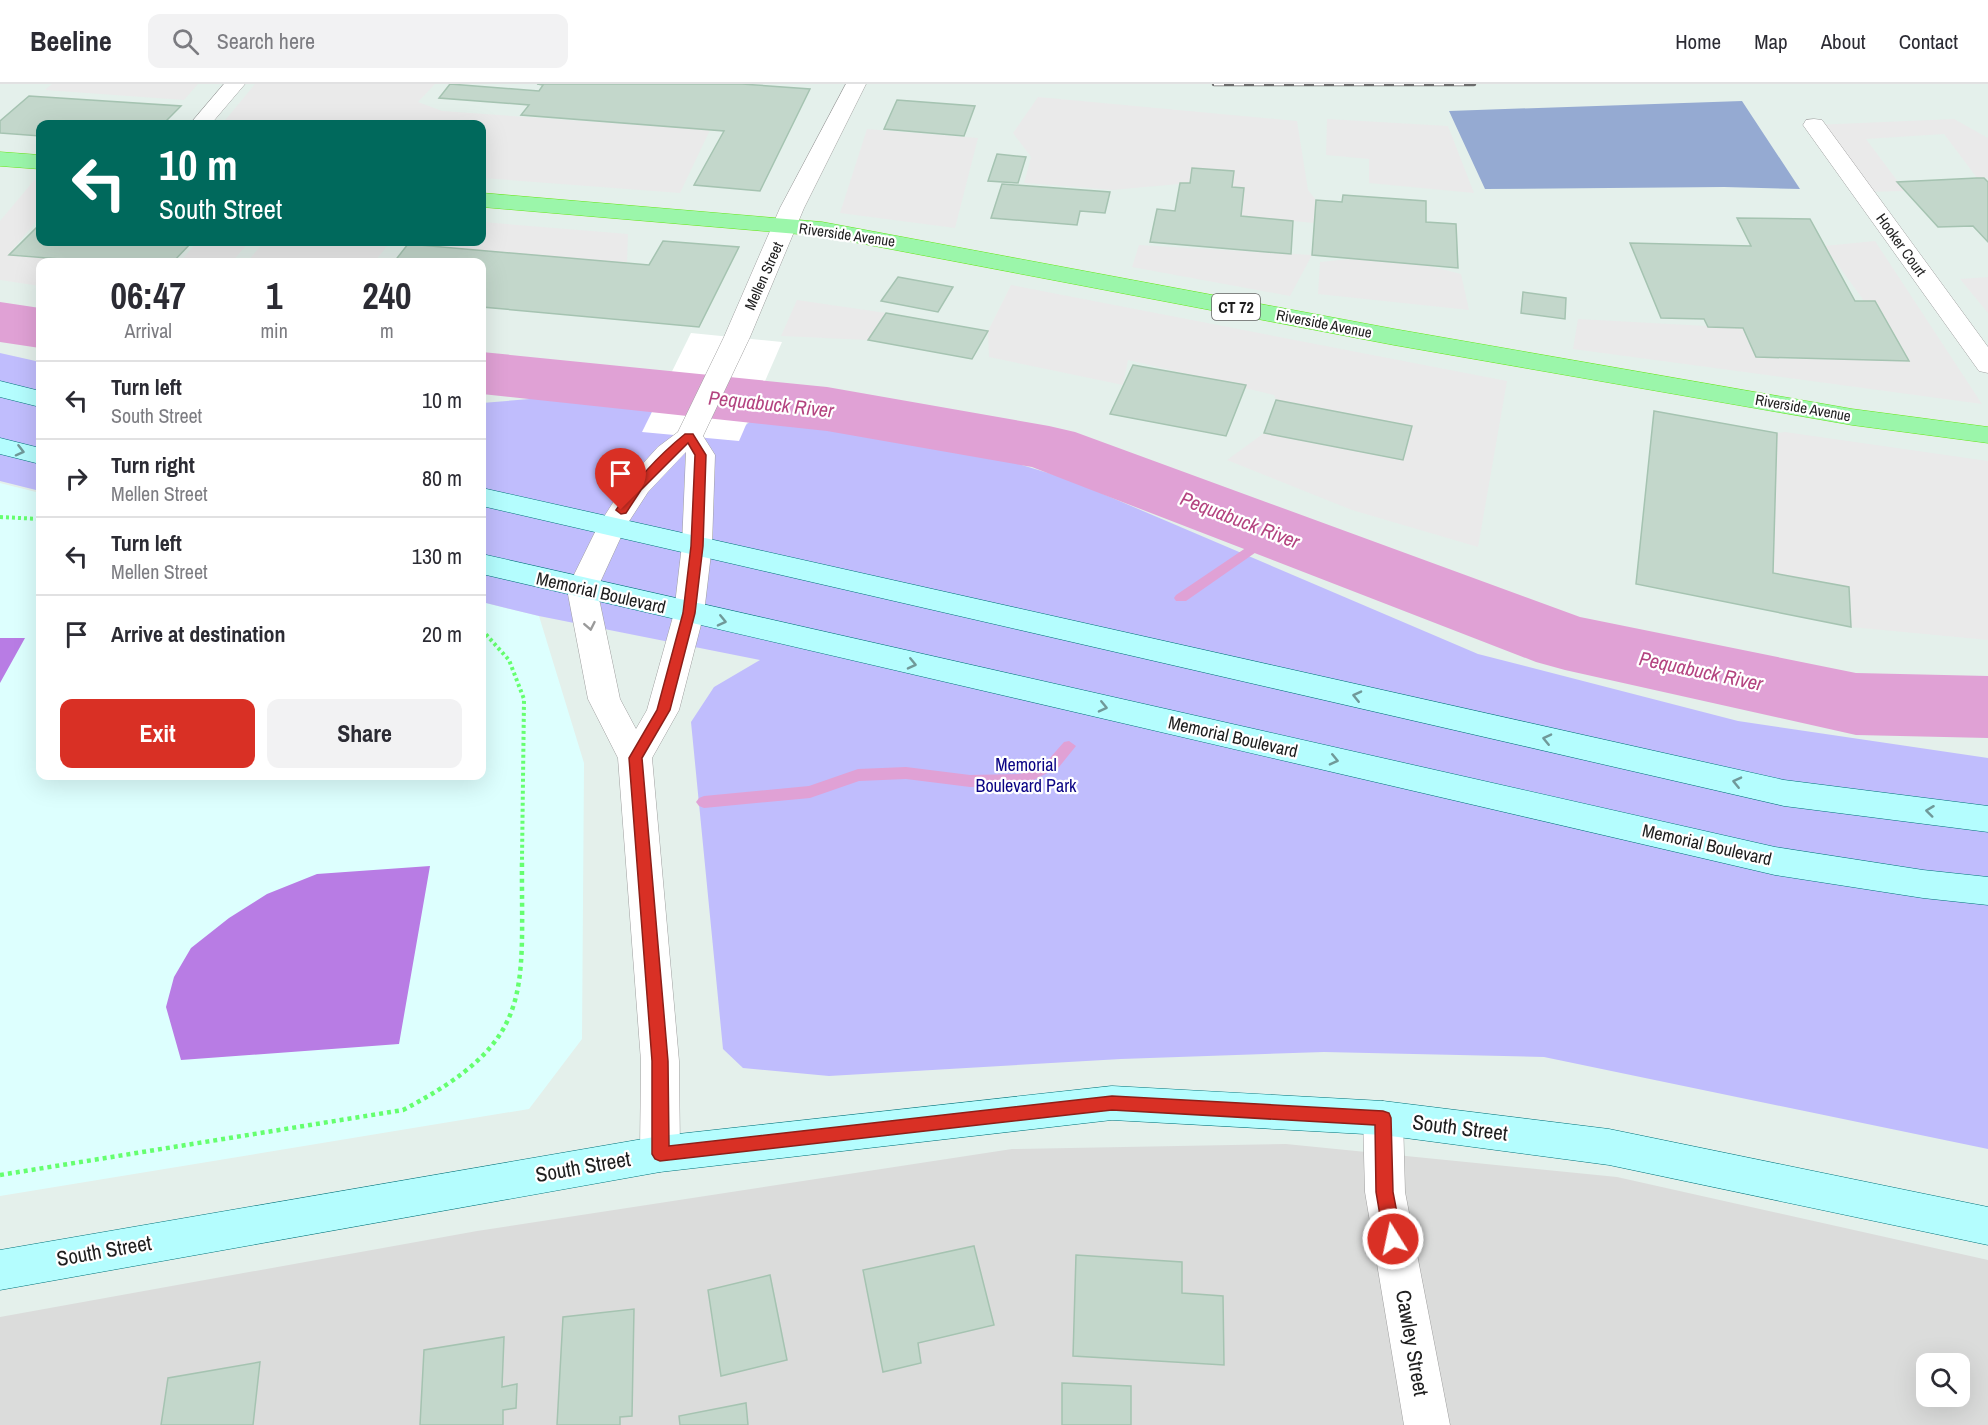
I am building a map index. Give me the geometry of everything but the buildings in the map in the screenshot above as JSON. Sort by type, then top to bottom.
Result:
[{"type":"highway","points":[[0,159],[36,162]]},
{"type":"highway","name":"Riverside Avenue","points":[[486,200],[785,226],[896,242],[1394,337],[1852,417],[1988,435]]},
{"type":"main road","points":[[0,389],[36,398]]},
{"type":"main road","points":[[0,446],[36,455]]},
{"type":"main road","points":[[486,498],[1784,793],[1988,819]]},
{"type":"main road","name":"Memorial Boulevard","points":[[486,565],[582,589],[1775,861],[1923,884],[1988,891]]},
{"type":"main road","name":"South Street","points":[[0,1270],[660,1154],[1112,1103],[1383,1118],[1610,1147],[1988,1226]]},
{"type":"street","points":[[204,120],[235,84]]},
{"type":"street","name":"Mellen Street","points":[[582,589],[612,526],[637,488],[668,453],[689,436],[737,338],[785,226],[856,84]]},
{"type":"street","name":"Hooker Court","points":[[1814,125],[1988,365]]},
{"type":"street","points":[[635,758],[663,710],[689,613],[697,546],[700,455],[689,436]]},
{"type":"street","points":[[582,589],[604,699],[635,758],[660,1061],[660,1154]]},
{"type":"street","name":"Cawley Street","points":[[1383,1118],[1384,1192],[1427,1425]]},
{"type":"path","points":[[0,518],[36,519]]},
{"type":"path","points":[[0,1175],[403,1110],[448,1087],[486,1057],[511,1018],[521,979],[524,699],[519,678],[505,652],[486,634]]},
{"type":"shaded area","points":[[52,84],[198,84],[184,100],[45,90]]},
{"type":"shaded area","points":[[255,84],[435,84],[418,102],[442,111],[710,130],[680,193],[486,178],[486,120],[225,120]]},
{"type":"shaded area","points":[[1038,97],[1297,121],[1308,190],[1316,200],[1314,223],[1241,216],[1244,188],[1232,187],[1192,169],[1190,183],[1112,190],[1024,183],[1031,157],[1013,133]]},
{"type":"shaded area","points":[[1742,101],[1800,189],[1724,187],[1485,189],[1449,111]]},
{"type":"shaded area","points":[[1327,119],[1448,126],[1474,193],[1369,183],[1369,159],[1326,155]]},
{"type":"shaded area","points":[[1954,119],[1988,138],[1988,178],[1977,178],[1944,134],[1866,139],[1905,191],[1862,192],[1814,125]]},
{"type":"shaded area","points":[[867,129],[978,138],[955,228],[840,213]]},
{"type":"shaded area","points":[[36,178],[36,222],[9,254],[48,258],[36,258],[36,285],[0,280],[0,221]]},
{"type":"shaded area","points":[[486,222],[628,234],[627,263],[414,246],[486,246]]},
{"type":"shaded area","points":[[1875,241],[1982,404],[1573,349],[1578,319],[1743,328],[1757,358],[1908,361],[1824,246]]},
{"type":"shaded area","points":[[1139,245],[1312,255],[1290,296],[1132,267]]},
{"type":"shaded area","points":[[194,246],[246,246],[235,258],[183,258]]},
{"type":"shaded area","points":[[261,246],[387,246],[377,258],[250,258]]},
{"type":"shaded area","points":[[1349,259],[1430,266],[1461,274],[1469,310],[1318,294],[1320,262]]},
{"type":"shaded area","points":[[1988,277],[1988,313],[1960,279]]},
{"type":"shaded area","points":[[1011,285],[1507,381],[1478,547],[1352,510],[1227,460],[1264,433],[1403,460],[1412,426],[1276,400],[1274,395],[1128,360],[1123,385],[989,357],[988,331]]},
{"type":"shaded area","points":[[797,300],[886,313],[868,340],[781,336]]},
{"type":"shaded area","points":[[1785,432],[1988,461],[1988,640],[1851,627],[1849,587],[1773,573],[1777,433]]},
{"type":"shaded area","points":[[0,483],[36,492],[36,780],[486,780],[486,603],[539,616],[584,763],[582,1039],[529,1109],[0,1196]]},
{"type":"shaded area","points":[[0,638],[25,638],[0,683]]},
{"type":"shaded area","points":[[430,866],[399,1044],[181,1060],[166,1007],[174,977],[191,948],[229,918],[267,894],[317,874]]},
{"type":"shaded area","points":[[1286,1144],[1617,1177],[1988,1260],[1988,1425],[0,1425],[0,1317],[477,1231],[1012,1149]]},
{"type":"green space","points":[[0,353],[36,361],[36,490],[0,481]]},
{"type":"green space","name":"Memorial Boulevard Park","points":[[567,396],[661,406],[728,440],[753,419],[969,449],[1068,479],[1478,654],[1738,721],[1988,758],[1988,1149],[1544,1057],[1324,1052],[1121,1059],[829,1076],[743,1068],[723,1049],[691,722],[714,687],[760,660],[539,616],[486,603],[486,403]]},
{"type":"pier","points":[[691,333],[782,342],[739,441],[642,432]]},
{"type":"waterway","name":"Pequabuck River","points":[[0,322],[36,327]]},
{"type":"waterway","name":"Pequabuck River","points":[[486,373],[827,409],[1049,448],[1565,642],[1856,704],[1988,707]]},
{"type":"waterway","points":[[1181,598],[1274,533]]},
{"type":"waterway","points":[[704,802],[810,792],[858,775],[906,773],[970,781],[1022,780],[1054,763],[1069,746]]},
{"type":"railway","points":[[1214,84],[1474,84]]},
{"type":"route","points":[[621,510],[668,453],[689,436],[700,455],[697,546],[689,613],[663,710],[635,758],[660,1061],[660,1154],[1112,1103],[1383,1118],[1384,1192],[1393,1239]]}]
